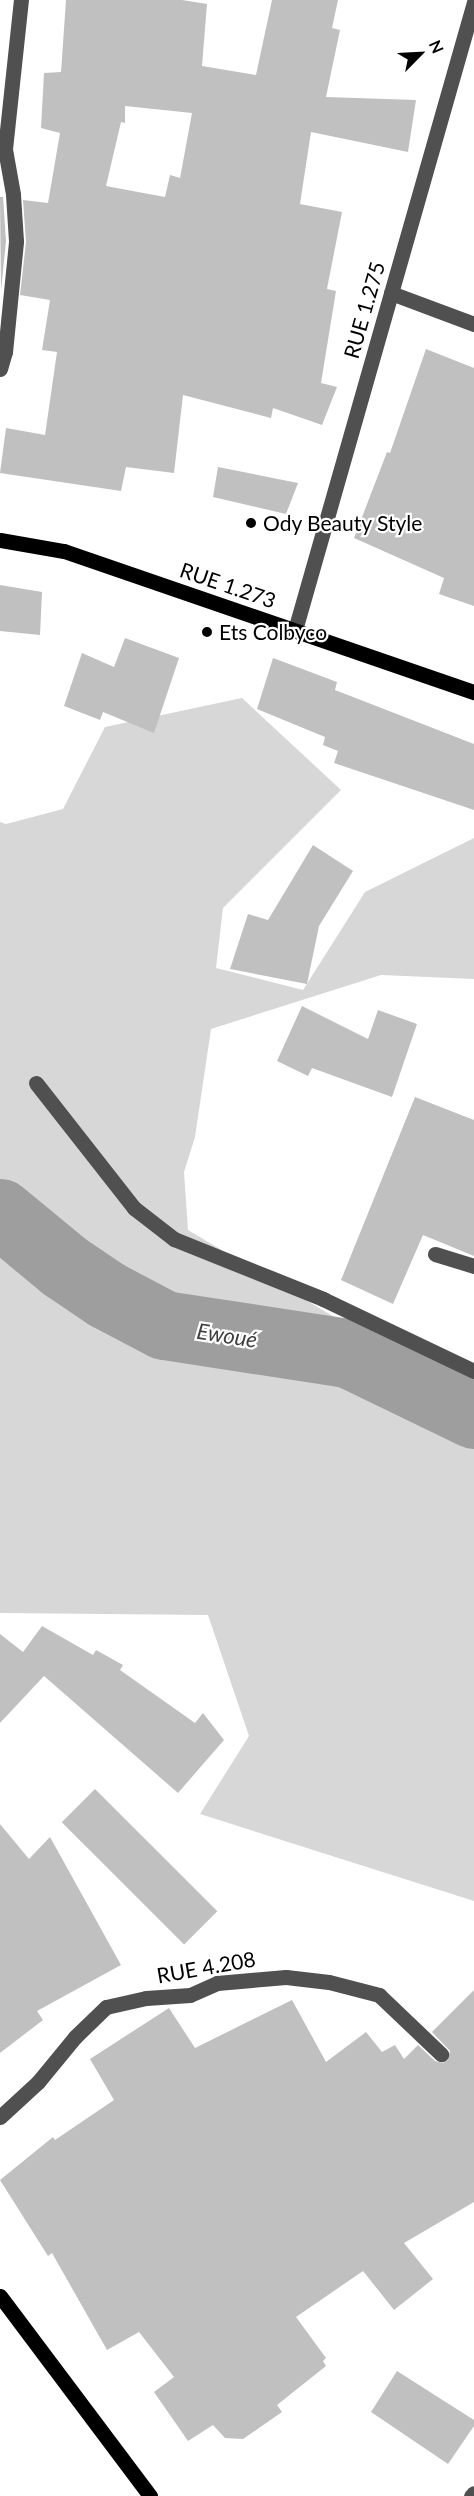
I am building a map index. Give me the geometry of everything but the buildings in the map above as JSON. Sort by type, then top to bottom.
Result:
[{"type":"main road","name":"RUE 1.273","points":[[0,540],[64,551],[474,692]]},
{"type":"main road","points":[[0,2296],[150,2496]]},
{"type":"street","points":[[0,369],[5,352],[16,241],[13,194],[4,149],[21,0]]},
{"type":"street","name":"RUE 1.275","points":[[295,630],[474,2]]},
{"type":"street","points":[[391,294],[474,324]]},
{"type":"street","points":[[36,1083],[134,1208],[174,1239],[323,1299],[474,1371]]},
{"type":"street","points":[[435,1254],[474,1266]]},
{"type":"street","name":"RUE 4.208","points":[[0,2117],[38,2082],[75,2037],[106,2007],[146,1998],[190,1995],[226,1982],[286,1977],[329,1983],[379,1995],[441,2054]]},
{"type":"shaded area","points":[[242,698],[341,790],[223,908],[216,968],[303,990],[365,892],[474,838],[474,979],[381,975],[211,1029],[195,1137],[184,1172],[188,1230],[474,1400],[474,1901],[200,1814],[249,1736],[208,1615],[0,1613],[0,822],[6,824],[63,809],[105,727]]},
{"type":"waterway","name":"Ewoué","points":[[0,1213],[64,1266],[107,1295],[164,1325],[348,1353],[474,1414]]},
{"type":"place","name":"Ody Beauty Style","points":[[251,523]]},
{"type":"place","name":"Ets Colbyco","points":[[207,632]]}]
